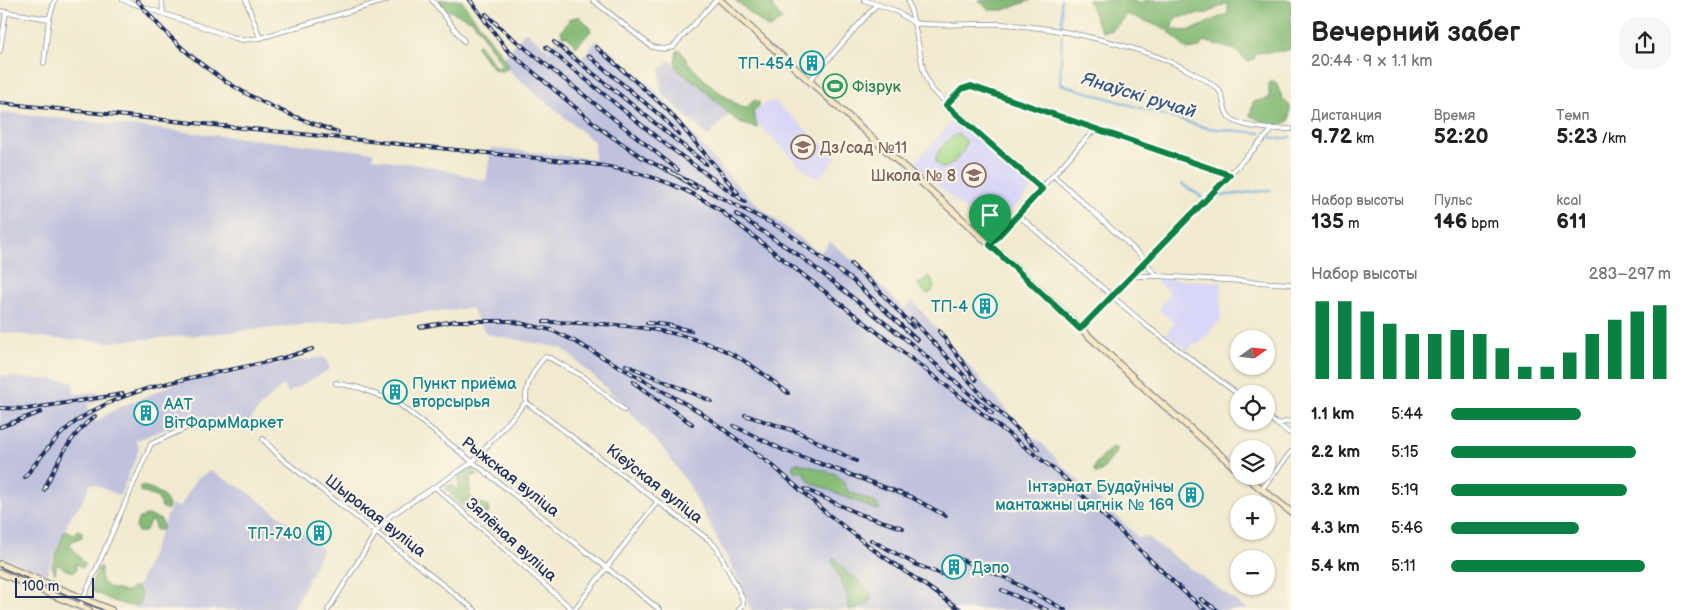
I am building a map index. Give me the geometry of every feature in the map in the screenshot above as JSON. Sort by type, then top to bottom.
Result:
[{"type":"main road","points":[[718,0],[1230,463]]},
{"type":"main road","points":[[1256,485],[1291,512]]},
{"type":"main road","points":[[0,564],[111,610]]},
{"type":"main road","points":[[0,573],[89,610]]},
{"type":"street","points":[[44,63],[49,19],[55,0]]},
{"type":"street","points":[[123,0],[243,40],[260,38],[387,0]]},
{"type":"street","points":[[162,0],[163,13]]},
{"type":"street","points":[[246,0],[260,38]]},
{"type":"street","points":[[366,0],[368,5]]},
{"type":"street","points":[[432,0],[464,41]]},
{"type":"street","points":[[593,0],[652,47],[664,49],[673,47],[718,0]]},
{"type":"street","points":[[864,0],[894,10],[914,23],[957,27],[998,24],[1022,26],[1111,43],[1161,58],[1218,89],[1222,95],[1225,110],[1232,120],[1239,124],[1272,129],[1291,129]]},
{"type":"street","points":[[908,0],[927,82],[946,105],[1042,189]]},
{"type":"street","points":[[809,81],[877,4]]},
{"type":"street","points":[[0,10],[49,19]]},
{"type":"street","points":[[0,51],[6,12]]},
{"type":"street","points":[[946,105],[962,89],[971,86],[1094,130],[1230,175]]},
{"type":"street","points":[[1080,329],[1134,276],[1272,129]]},
{"type":"street","points":[[990,245],[1094,130]]},
{"type":"street","points":[[1054,176],[1147,261],[1150,269],[1158,276]]},
{"type":"street","points":[[1018,215],[1112,298],[1230,388]]},
{"type":"street","points":[[1134,276],[1291,284]]},
{"type":"street","points":[[328,610],[377,531],[390,516],[473,462],[526,402],[525,389],[545,357],[584,377],[624,410]]},
{"type":"street","name":"Рыжская вуліца","points":[[336,382],[360,388],[398,403],[660,610]]},
{"type":"street","name":"Кіеўская вуліца","points":[[526,402],[658,501],[717,548],[739,590],[743,605],[739,610]]},
{"type":"street","points":[[1276,424],[1291,421]]},
{"type":"street","points":[[1276,424],[1291,434]]},
{"type":"street","points":[[80,606],[151,444],[188,427]]},
{"type":"street","name":"Шырокая вуліца","points":[[263,439],[281,458],[377,531],[475,610]]},
{"type":"street","points":[[1262,490],[1291,452]]},
{"type":"street","name":"Зялёная вуліца","points":[[435,487],[573,610]]},
{"type":"street","points":[[573,610],[658,501]]},
{"type":"shaded area","points":[[525,31],[550,51],[557,41],[581,59],[597,40],[655,90],[720,167],[760,208],[820,253],[830,241],[878,283],[904,309],[913,301],[1026,432],[1043,444],[1058,461],[1139,538],[1147,537],[1248,610],[751,610],[737,576],[689,485],[662,447],[612,393],[562,348],[486,334],[471,308],[233,332],[109,342],[57,339],[0,332],[0,112],[373,152],[373,158],[433,167],[486,181],[491,148],[594,159],[594,142],[500,63]]},
{"type":"shaded area","points":[[669,60],[732,111],[708,136],[661,93],[660,71]]},
{"type":"shaded area","name":"Дз/сад №11","points":[[774,101],[837,157],[819,179],[806,171],[751,118],[764,103]]},
{"type":"shaded area","name":"Школа № 8","points":[[955,117],[1035,186],[990,232],[914,164]]},
{"type":"shaded area","points":[[1159,279],[1221,282],[1221,319],[1199,344],[1194,343],[1188,350],[1166,334],[1175,323],[1159,310],[1170,292],[1156,282]]},
{"type":"shaded area","points":[[322,357],[326,359],[330,369],[288,393],[283,385],[259,408],[244,430],[228,418],[194,429],[190,419],[135,441],[139,445],[138,452],[120,496],[91,483],[81,504],[72,514],[46,575],[0,556],[0,376],[73,381],[74,395],[98,391],[100,400],[87,405],[95,422],[116,409],[177,383],[197,377]]},
{"type":"shaded area","points":[[210,471],[245,490],[323,549],[293,610],[141,610],[130,605],[172,505],[180,507],[196,479]]},
{"type":"green space","points":[[439,0],[461,0],[507,62],[507,68],[503,71],[495,70],[478,50],[477,45],[479,44],[496,67],[500,67],[502,64],[473,21],[441,7]]},
{"type":"green space","points":[[735,0],[771,0],[773,8],[782,19],[769,29]]},
{"type":"green space","points":[[978,0],[1031,0],[1004,10],[989,10]]},
{"type":"green space","points":[[1088,0],[1134,0],[1142,3],[1145,0],[1291,0],[1291,49],[1256,53],[1254,59],[1247,61],[1235,50],[1204,41],[1199,48],[1187,50],[1166,29],[1127,14],[1113,30],[1103,32],[1098,25]],"holes":[[[1225,4],[1228,5],[1228,14],[1195,29],[1181,31],[1173,29],[1172,25],[1176,17],[1208,13]]]},
{"type":"green space","points":[[579,16],[589,26],[591,31],[576,47],[568,37],[562,35],[561,31],[570,19]]},
{"type":"green space","points":[[680,50],[707,82],[741,107],[746,108],[754,100],[759,102],[759,106],[753,113],[758,128],[739,123],[697,83],[679,71],[675,62],[677,51]]},
{"type":"green space","points":[[1273,81],[1276,83],[1283,99],[1290,106],[1289,121],[1280,124],[1270,123],[1250,116],[1253,102],[1269,98],[1269,83]]},
{"type":"green space","points":[[958,134],[966,140],[964,149],[954,162],[942,168],[936,163],[937,154],[950,139]]},
{"type":"green space","points":[[930,276],[934,288],[929,294],[924,292],[918,284]]},
{"type":"green space","points":[[1112,447],[1116,448],[1117,451],[1101,472],[1096,474],[1094,470],[1096,463]]},
{"type":"green space","points":[[798,463],[836,474],[843,481],[848,491],[876,503],[880,509],[877,510],[810,482],[803,471],[797,473],[793,470],[793,465]]},
{"type":"green space","points":[[473,469],[479,475],[470,477],[470,495],[477,502],[487,505],[489,511],[487,517],[470,512],[446,487],[453,485],[459,491],[459,476],[463,472]]},
{"type":"green space","points":[[140,486],[149,488],[163,496],[169,508],[167,510],[162,507],[158,498],[140,491]]},
{"type":"green space","points":[[148,515],[161,520],[162,530],[156,530],[153,521],[150,521],[145,532],[138,532],[136,527],[138,519]]},
{"type":"green space","points":[[65,530],[75,534],[77,530],[82,532],[82,537],[72,541],[70,545],[86,565],[82,568],[76,563],[76,570],[74,572],[66,570],[57,564],[55,574],[52,566]]},
{"type":"green space","points":[[834,557],[849,575],[855,577],[871,594],[870,601],[866,606],[859,606],[857,610],[849,610],[848,597],[832,561]]},
{"type":"green space","points":[[101,567],[101,581],[110,588],[126,592],[136,586],[142,595],[140,604],[130,606],[94,592],[93,580],[98,568]]},
{"type":"waterway","name":"Янаўскі ручай","points":[[1061,0],[1062,28]]},
{"type":"waterway","name":"Янаўскі ручай","points":[[1062,36],[1060,84],[1207,128],[1260,133]]},
{"type":"waterway","name":"Янаўскі ручай","points":[[1271,137],[1278,139],[1291,137]]},
{"type":"waterway","points":[[1182,184],[1202,197]]},
{"type":"waterway","points":[[1212,197],[1271,190]]},
{"type":"tram line","points":[[0,567],[103,610]]},
{"type":"railway","points":[[137,0],[180,46],[227,82],[279,110],[338,132]]},
{"type":"railway","points":[[470,0],[507,50],[601,129],[643,158],[781,228],[852,280],[917,340]]},
{"type":"railway","points":[[486,14],[505,32],[678,170]]},
{"type":"railway","points":[[554,42],[706,164]]},
{"type":"railway","points":[[546,47],[665,144],[745,202]]},
{"type":"railway","points":[[596,47],[667,109],[738,193]]},
{"type":"railway","points":[[589,56],[662,117],[679,134]]},
{"type":"railway","points":[[0,103],[584,163],[620,169],[669,183],[717,208],[1060,474],[1205,610]]},
{"type":"railway","points":[[673,173],[696,188]]},
{"type":"railway","points":[[736,214],[800,256],[918,349],[992,413]]},
{"type":"railway","points":[[851,264],[875,286],[913,327]]},
{"type":"railway","points":[[912,319],[982,395],[1038,449]]},
{"type":"railway","points":[[420,327],[455,321],[510,321],[551,330],[574,341],[700,412],[772,465],[824,511],[874,550],[961,610]]},
{"type":"railway","points":[[544,322],[634,327],[657,330],[700,341],[739,358],[788,393]]},
{"type":"railway","points":[[647,323],[667,325],[691,331]]},
{"type":"railway","points":[[939,331],[976,380]]},
{"type":"railway","points":[[25,477],[52,444],[70,426],[96,409],[125,396],[155,386],[283,358],[312,349]]},
{"type":"railway","points":[[626,365],[711,401]]},
{"type":"railway","points":[[633,382],[692,424]]},
{"type":"railway","points":[[0,408],[27,409],[123,394]]},
{"type":"railway","points":[[0,427],[41,412]]},
{"type":"railway","points":[[745,415],[798,432],[856,461]]},
{"type":"railway","points":[[44,490],[59,459],[71,440],[95,416]]},
{"type":"railway","points":[[734,426],[783,450],[911,497],[946,516]]},
{"type":"railway","points":[[805,489],[859,514],[903,528]]},
{"type":"railway","points":[[871,540],[917,565],[941,574]]},
{"type":"railway","points":[[957,558],[1006,578],[1065,610]]},
{"type":"railway","points":[[1002,590],[1047,610]]},
{"type":"railway","points":[[1201,599],[1217,610]]},
{"type":"place","name":"ТП-454","points":[[812,63]]},
{"type":"place","name":"Фізрук","points":[[835,86]]},
{"type":"place","name":"Дз/сад №11","points":[[803,147]]},
{"type":"place","name":"Школа № 8","points":[[974,175]]},
{"type":"place","name":"ТП-4","points":[[985,306]]},
{"type":"place","name":"Пункт приёма вторсырья","points":[[395,392]]},
{"type":"place","name":"ААТ ВітФармМаркет","points":[[146,413]]},
{"type":"place","name":"Інтэрнат Будаўнічы мантажны цягнік № 169","points":[[1191,495]]},
{"type":"place","name":"ТП-740","points":[[319,533]]},
{"type":"place","name":"Дэпо","points":[[954,567]]},
{"type":"route","points":[[966,87],[978,88],[1094,130],[1230,175],[1134,276],[1080,329],[990,245],[1042,189],[946,105],[966,87]]}]
